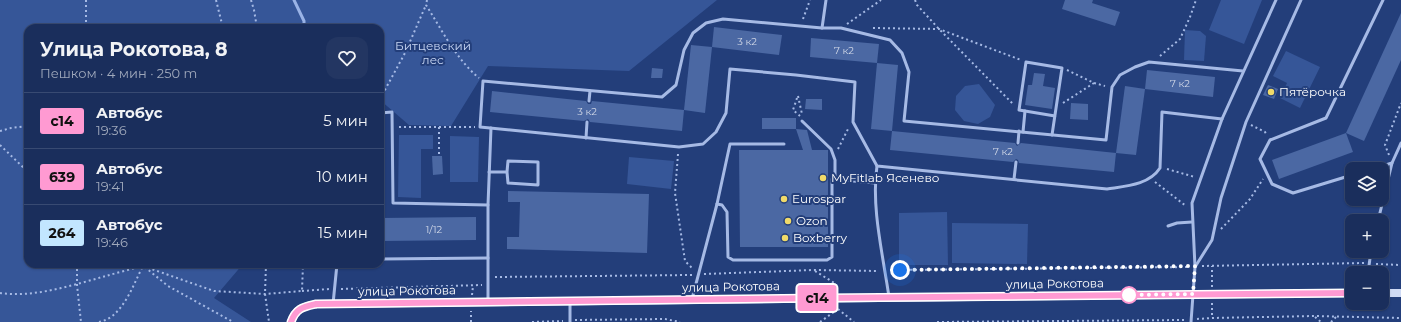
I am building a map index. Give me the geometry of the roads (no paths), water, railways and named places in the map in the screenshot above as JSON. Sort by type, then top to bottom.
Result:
[{"type":"street","name":"улица Рокотова","points":[[291,322],[293,316],[302,307],[316,304],[1345,293]]},
{"type":"street","points":[[1389,293],[1401,293]]},
{"type":"lane","points":[[822,28],[826,0]]},
{"type":"lane","points":[[1191,321],[1195,266],[1192,203],[1222,120],[1276,0]]},
{"type":"lane","points":[[1195,266],[1212,240],[1221,198],[1246,122],[1301,0]]},
{"type":"lane","points":[[1345,177],[1293,192],[1272,184],[1260,159],[1270,140],[1326,118],[1383,0]]},
{"type":"lane","points":[[888,297],[875,183],[877,166],[853,122],[855,82],[730,69],[726,113],[716,132],[703,144],[679,147],[480,127],[483,81],[662,97],[676,85],[684,50],[693,33],[706,22],[723,19],[822,28],[841,28],[890,40],[902,53],[909,72],[904,121],[1106,140],[1112,87],[1120,75],[1135,67],[1153,62],[1243,71]]},
{"type":"lane","points":[[1052,135],[1055,116],[1062,68],[1026,62],[1019,110],[1055,116]]},
{"type":"lane","points":[[589,101],[590,91]]},
{"type":"lane","points":[[1023,132],[1025,111]]},
{"type":"lane","points":[[384,113],[392,112],[393,203],[488,205]]},
{"type":"lane","points":[[877,166],[1107,189],[1130,186],[1150,179],[1160,168],[1162,112],[1222,120]]},
{"type":"lane","points":[[717,204],[722,205],[727,212],[728,257],[733,260],[827,260],[832,257],[832,179],[835,178],[835,160],[832,149],[802,119]]},
{"type":"lane","points":[[586,138],[587,122]]},
{"type":"lane","points":[[488,302],[488,205],[491,128]]},
{"type":"lane","points":[[1018,143],[1019,131]]},
{"type":"lane","points":[[1380,214],[1392,163],[1401,143]]},
{"type":"lane","points":[[692,299],[717,204],[730,144],[784,144]]},
{"type":"lane","points":[[508,162],[538,162],[538,185],[508,184],[508,172],[508,162]]},
{"type":"lane","points":[[1014,179],[1016,162]]},
{"type":"lane","points":[[490,172],[508,172]]},
{"type":"lane","points":[[835,178],[875,183]]},
{"type":"lane","points":[[1168,226],[1177,223],[1192,222]]},
{"type":"lane","points":[[384,259],[488,258]]},
{"type":"lane","points":[[333,304],[337,268]]},
{"type":"lane","points":[[570,301],[570,321]]},
{"type":"waterway","points":[[294,0],[304,24]]},
{"type":"place","name":"Пятёрочка","points":[[1271,92]]},
{"type":"place","name":"MyFitlab Ясенево","points":[[823,178]]},
{"type":"place","name":"Eurospar","points":[[784,199]]},
{"type":"place","name":"Ozon","points":[[788,221]]},
{"type":"place","name":"Boxberry","points":[[785,238]]},
{"type":"park label","name":"Битцевский лес","points":[[433,53]]}]
